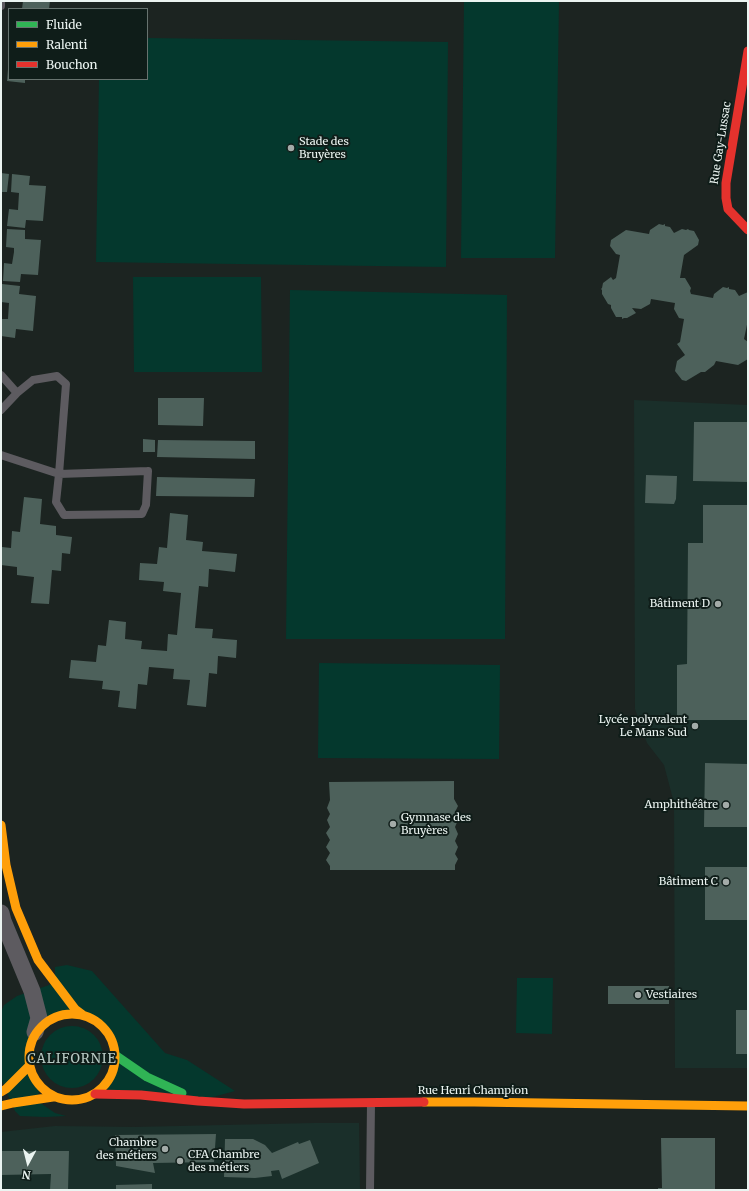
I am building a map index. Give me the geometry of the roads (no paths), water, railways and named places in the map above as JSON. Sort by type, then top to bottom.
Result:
[{"type":"street","name":"Rue Gay-Lussac","points":[[748,51],[726,183],[726,198],[728,209],[748,230]]},
{"type":"street","points":[[1,825],[6,865],[16,908],[38,960],[75,1009],[83,1015],[96,1021],[104,1028],[113,1043],[115,1055],[113,1070],[106,1083],[95,1094],[72,1101],[53,1097],[46,1092],[32,1076],[28,1054],[38,1018],[32,991],[1,913]]},
{"type":"street","points":[[35,1032],[49,1020],[57,1016],[70,1013],[83,1015]]},
{"type":"street","name":"Rue Henri Champion","points":[[115,1055],[147,1077],[198,1101]]},
{"type":"street","points":[[1,1092],[6,1089],[29,1066]]},
{"type":"street","name":"Rue Henri Champion","points":[[95,1094],[141,1095],[244,1104],[474,1102],[748,1106]]},
{"type":"street","points":[[1,1106],[53,1097]]},
{"type":"lane","points":[[1,1],[1,6]]},
{"type":"lane","points":[[1,375],[17,393]]},
{"type":"lane","points":[[1,410],[17,393],[33,380],[57,376],[66,384],[59,474],[56,502],[64,515],[142,514],[146,505],[148,471],[59,474],[1,455]]},
{"type":"lane","points":[[370,1190],[371,1103]]},
{"type":"place","name":"Stade des Bruyères","points":[[291,148]]},
{"type":"place","name":"Bâtiment D","points":[[718,604]]},
{"type":"place","name":"Lycée polyvalent Le Mans Sud","points":[[695,726]]},
{"type":"place","name":"Amphithéâtre","points":[[726,805]]},
{"type":"place","name":"Gymnase des Bruyères","points":[[393,824]]},
{"type":"place","name":"Bâtiment C","points":[[726,882]]},
{"type":"place","name":"Vestiaires","points":[[638,995]]},
{"type":"place","name":"Chambre des métiers","points":[[165,1149]]},
{"type":"place","name":"CFA Chambre des métiers","points":[[180,1161]]},
{"type":"district","name":"CALIFORNIE","points":[[72,1059]]}]
